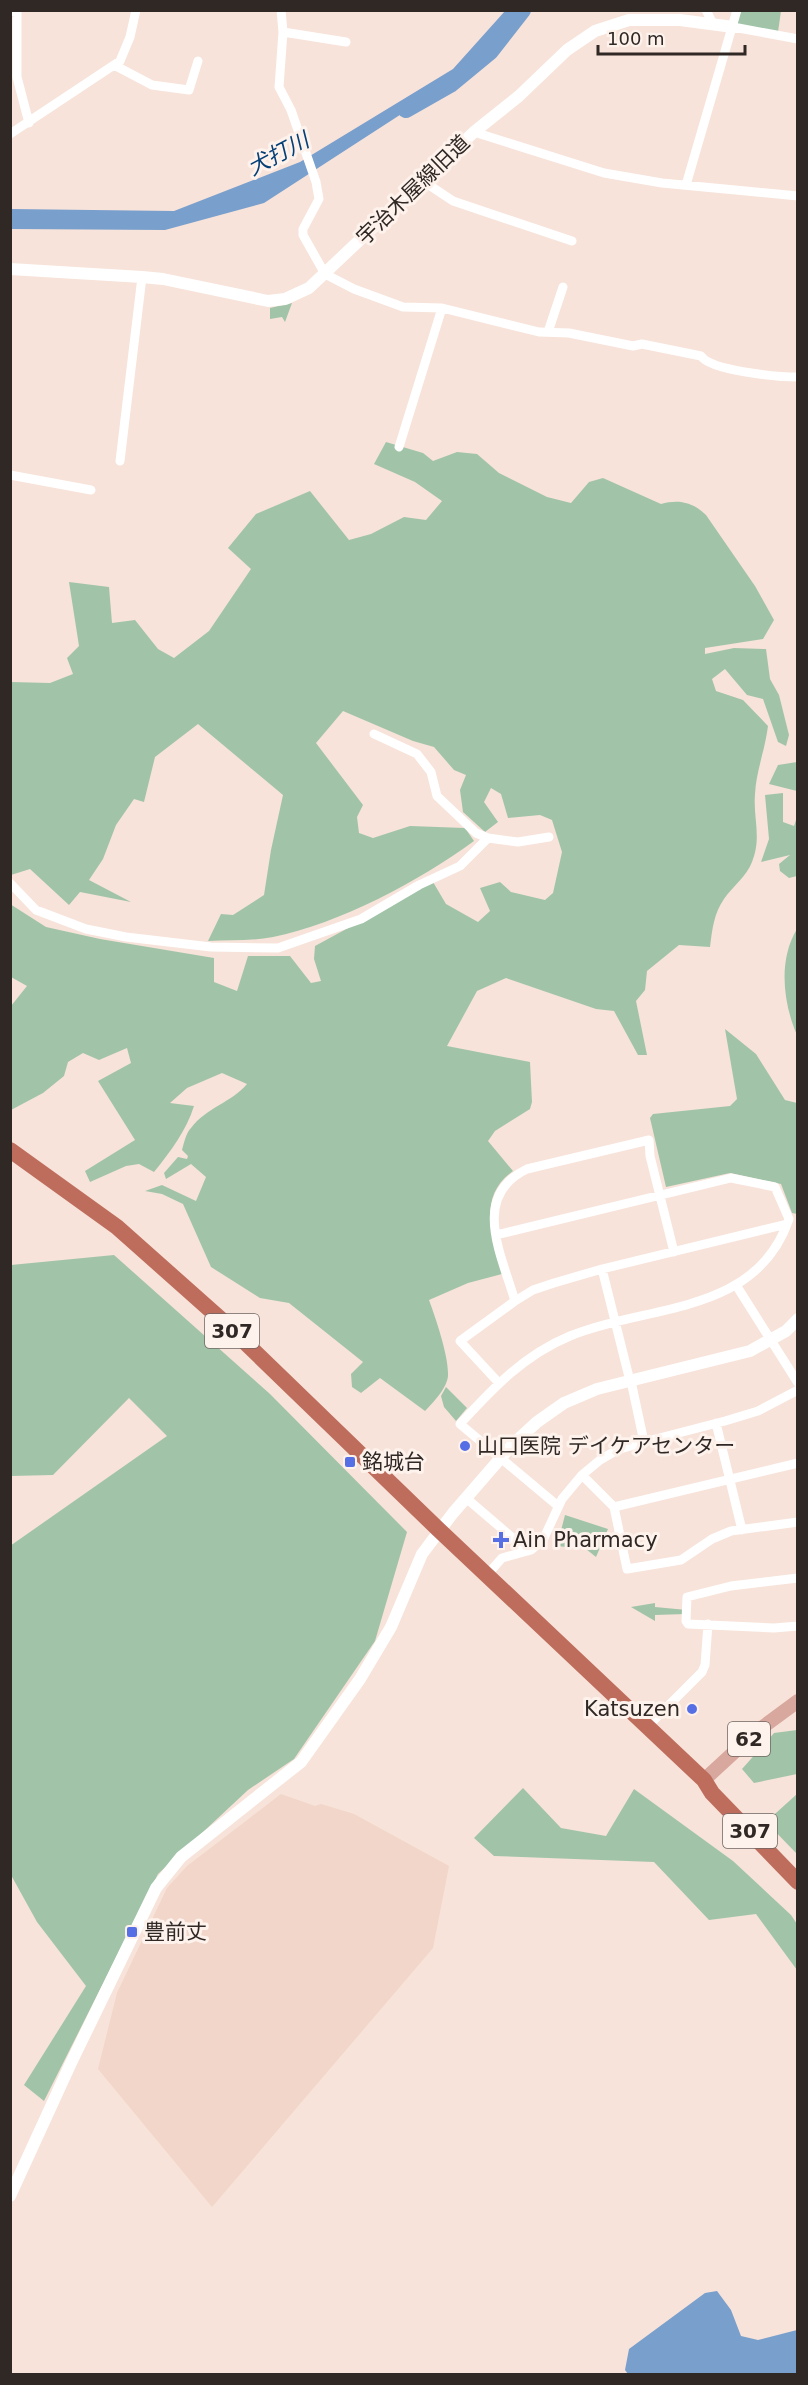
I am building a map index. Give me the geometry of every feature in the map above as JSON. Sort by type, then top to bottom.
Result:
[{"type":"highway","name":"307","points":[[10,1150],[126,1234],[225,1323],[439,1530],[704,1780],[712,1793],[798,1882]]},
{"type":"highway","name":"307","points":[[704,1780],[718,1787],[798,1869]]},
{"type":"main road","name":"62","points":[[704,1780],[756,1732],[798,1701]]},
{"type":"street","points":[[10,134],[120,61],[130,37],[136,10]]},
{"type":"street","points":[[281,10],[283,32],[279,87],[291,110],[305,149],[319,199],[303,228],[303,235],[325,274],[354,289],[403,307],[442,308],[539,332],[569,333],[700,356],[714,364],[755,374],[798,377]]},
{"type":"street","points":[[706,10],[713,24]]},
{"type":"street","points":[[686,185],[737,10]]},
{"type":"street","points":[[10,11],[17,13],[17,77],[29,123]]},
{"type":"street","name":"宇治木屋線旧道","points":[[10,269],[163,279],[268,301],[293,297],[309,288],[325,274],[474,132],[519,96],[567,50],[596,31],[629,20],[680,20],[798,39]]},
{"type":"street","points":[[283,32],[346,42]]},
{"type":"street","points":[[114,65],[152,85],[189,90],[198,61]]},
{"type":"street","points":[[474,132],[604,173],[686,185],[798,196]]},
{"type":"street","points":[[423,181],[453,201],[572,241]]},
{"type":"street","points":[[120,461],[142,277]]},
{"type":"street","points":[[548,332],[563,287]]},
{"type":"street","points":[[399,447],[442,308]]},
{"type":"street","points":[[10,475],[91,490]]},
{"type":"street","points":[[374,734],[417,754],[431,772],[437,796],[476,832],[488,838],[518,842],[549,837]]},
{"type":"street","points":[[10,883],[36,910],[86,929],[126,937],[211,947],[278,948],[362,919],[419,885],[460,866],[488,838]]},
{"type":"street","points":[[515,1301],[496,1235],[494,1204],[498,1194],[510,1179],[527,1169],[649,1140],[674,1252]]},
{"type":"street","points":[[496,1235],[731,1178],[775,1187],[791,1221]]},
{"type":"street","points":[[498,1382],[460,1341],[533,1290],[602,1269],[791,1221]]},
{"type":"street","points":[[558,1506],[460,1424],[498,1382],[541,1350],[569,1336],[615,1322],[692,1304],[720,1294],[736,1285],[766,1259],[791,1221]]},
{"type":"street","points":[[602,1269],[644,1442]]},
{"type":"street","points":[[736,1285],[798,1383]]},
{"type":"street","points":[[10,2196],[156,1888],[181,1857],[301,1762],[360,1679],[391,1627],[422,1554],[439,1530],[501,1458],[524,1434],[564,1403],[597,1389],[750,1351],[771,1340],[798,1319]]},
{"type":"street","points":[[487,1575],[502,1558],[528,1551],[543,1540],[558,1506],[582,1475],[591,1466],[617,1450],[758,1411],[798,1390]]},
{"type":"street","points":[[716,1423],[742,1530]]},
{"type":"street","points":[[614,1507],[798,1463]]},
{"type":"street","points":[[582,1475],[614,1507],[627,1569],[681,1560],[712,1539],[731,1531],[798,1522]]},
{"type":"street","points":[[466,1498],[528,1551]]},
{"type":"street","points":[[798,1578],[731,1586],[687,1597],[686,1621],[688,1624],[774,1628],[798,1626]]},
{"type":"street","points":[[647,1727],[702,1672],[705,1665],[708,1624]]},
{"type":"shaded area","points":[[281,1794],[315,1806],[321,1804],[354,1814],[449,1866],[433,1948],[212,2207],[98,2069],[117,1993],[167,1888],[187,1866]]},
{"type":"green space","points":[[737,11],[781,11],[778,32],[734,26]]},
{"type":"green space","points":[[292,303],[285,322],[282,317],[270,319],[270,308]]},
{"type":"green space","points":[[386,442],[423,453],[433,461],[457,452],[477,454],[499,473],[547,497],[571,503],[589,482],[603,478],[661,504],[685,503],[696,507],[706,515],[755,586],[774,620],[763,639],[705,648],[705,654],[734,648],[766,649],[770,679],[779,695],[789,735],[786,746],[778,742],[763,699],[747,695],[725,669],[712,679],[716,691],[743,700],[768,726],[756,786],[755,853],[750,867],[718,910],[710,947],[679,945],[647,971],[645,990],[636,1001],[647,1055],[638,1055],[614,1011],[596,1009],[506,978],[477,991],[447,1046],[530,1062],[532,1102],[530,1109],[495,1131],[488,1141],[513,1171],[494,1193],[491,1206],[492,1232],[502,1274],[468,1283],[429,1300],[444,1349],[448,1376],[436,1400],[425,1411],[380,1378],[361,1393],[352,1387],[351,1374],[363,1362],[289,1303],[260,1298],[211,1267],[183,1204],[162,1194],[145,1191],[162,1185],[196,1201],[206,1177],[191,1164],[166,1179],[164,1173],[178,1157],[187,1159],[188,1156],[182,1150],[185,1138],[197,1121],[234,1096],[247,1084],[222,1073],[187,1088],[170,1103],[194,1106],[191,1115],[177,1140],[154,1172],[139,1164],[126,1166],[90,1182],[85,1171],[135,1140],[98,1081],[131,1063],[127,1048],[99,1060],[83,1053],[68,1062],[64,1076],[43,1093],[11,1110],[11,1006],[27,986],[11,977],[10,904],[46,927],[100,939],[214,958],[214,982],[237,991],[248,956],[290,956],[311,983],[321,981],[314,959],[315,946],[433,882],[446,904],[478,922],[490,911],[480,888],[500,882],[511,892],[545,900],[553,893],[562,852],[552,820],[540,815],[508,818],[501,794],[491,788],[484,802],[498,822],[485,832],[463,812],[460,790],[466,775],[454,770],[434,747],[413,741],[343,711],[316,743],[363,805],[357,817],[359,833],[373,838],[410,826],[465,828],[474,841],[404,886],[324,922],[273,937],[208,941],[221,914],[233,915],[264,895],[283,795],[198,724],[155,757],[144,802],[134,799],[116,825],[103,859],[89,880],[131,902],[80,892],[69,905],[30,869],[11,875],[11,682],[50,683],[73,674],[67,658],[79,646],[69,582],[109,587],[112,623],[135,620],[158,649],[174,658],[209,631],[251,569],[228,548],[256,514],[310,491],[349,540],[371,534],[404,517],[426,520],[442,501],[415,482],[374,464]]},
{"type":"green space","points":[[797,762],[797,791],[769,784],[778,765]]},
{"type":"green space","points":[[783,793],[783,822],[794,826],[797,817],[797,876],[789,878],[780,871],[779,864],[790,855],[761,862],[769,839],[765,795]]},
{"type":"green space","points":[[797,929],[797,1035],[788,1009],[785,968],[791,941]]},
{"type":"green space","points":[[725,1029],[756,1054],[785,1100],[797,1103],[797,1214],[792,1213],[781,1184],[730,1173],[666,1187],[650,1118],[653,1114],[730,1106],[737,1099]]},
{"type":"green space","points":[[114,1255],[270,1394],[407,1532],[375,1641],[294,1759],[248,1790],[158,1874],[44,2101],[24,2085],[86,1986],[37,1922],[11,1875],[10,1546],[167,1436],[129,1398],[53,1475],[11,1476],[11,1265]]},
{"type":"green space","points":[[446,1387],[467,1408],[456,1421],[444,1407],[441,1396]]},
{"type":"green space","points":[[565,1515],[608,1529],[596,1557],[586,1549],[557,1546]]},
{"type":"green space","points":[[655,1603],[655,1607],[687,1610],[686,1614],[655,1615],[655,1621],[631,1607]]},
{"type":"green space","points":[[797,1730],[797,1774],[754,1783],[742,1769],[774,1733]]},
{"type":"green space","points":[[523,1788],[561,1828],[606,1836],[634,1789],[733,1861],[791,1915],[797,1924],[797,1970],[756,1914],[709,1920],[654,1862],[494,1856],[474,1838]]},
{"type":"green space","points":[[797,1794],[797,1854],[766,1822]]},
{"type":"water","points":[[505,11],[525,11],[460,76],[264,203],[165,230],[11,229],[11,209],[174,211],[300,162],[453,69]]},
{"type":"water","points":[[717,2291],[731,2310],[741,2336],[758,2340],[797,2330],[797,2374],[628,2374],[625,2370],[629,2349],[705,2293]]},
{"type":"waterway","name":"犬打川","points":[[406,109],[450,84],[490,51],[522,10]]},
{"type":"place","name":"山口医院 デイケアセンター","points":[[465,1446]]},
{"type":"place","name":"銘城台","points":[[350,1462]]},
{"type":"place","name":"Ain Pharmacy","points":[[501,1540]]},
{"type":"place","name":"Katsuzen","points":[[692,1709]]},
{"type":"place","name":"豊前丈","points":[[132,1932]]}]
